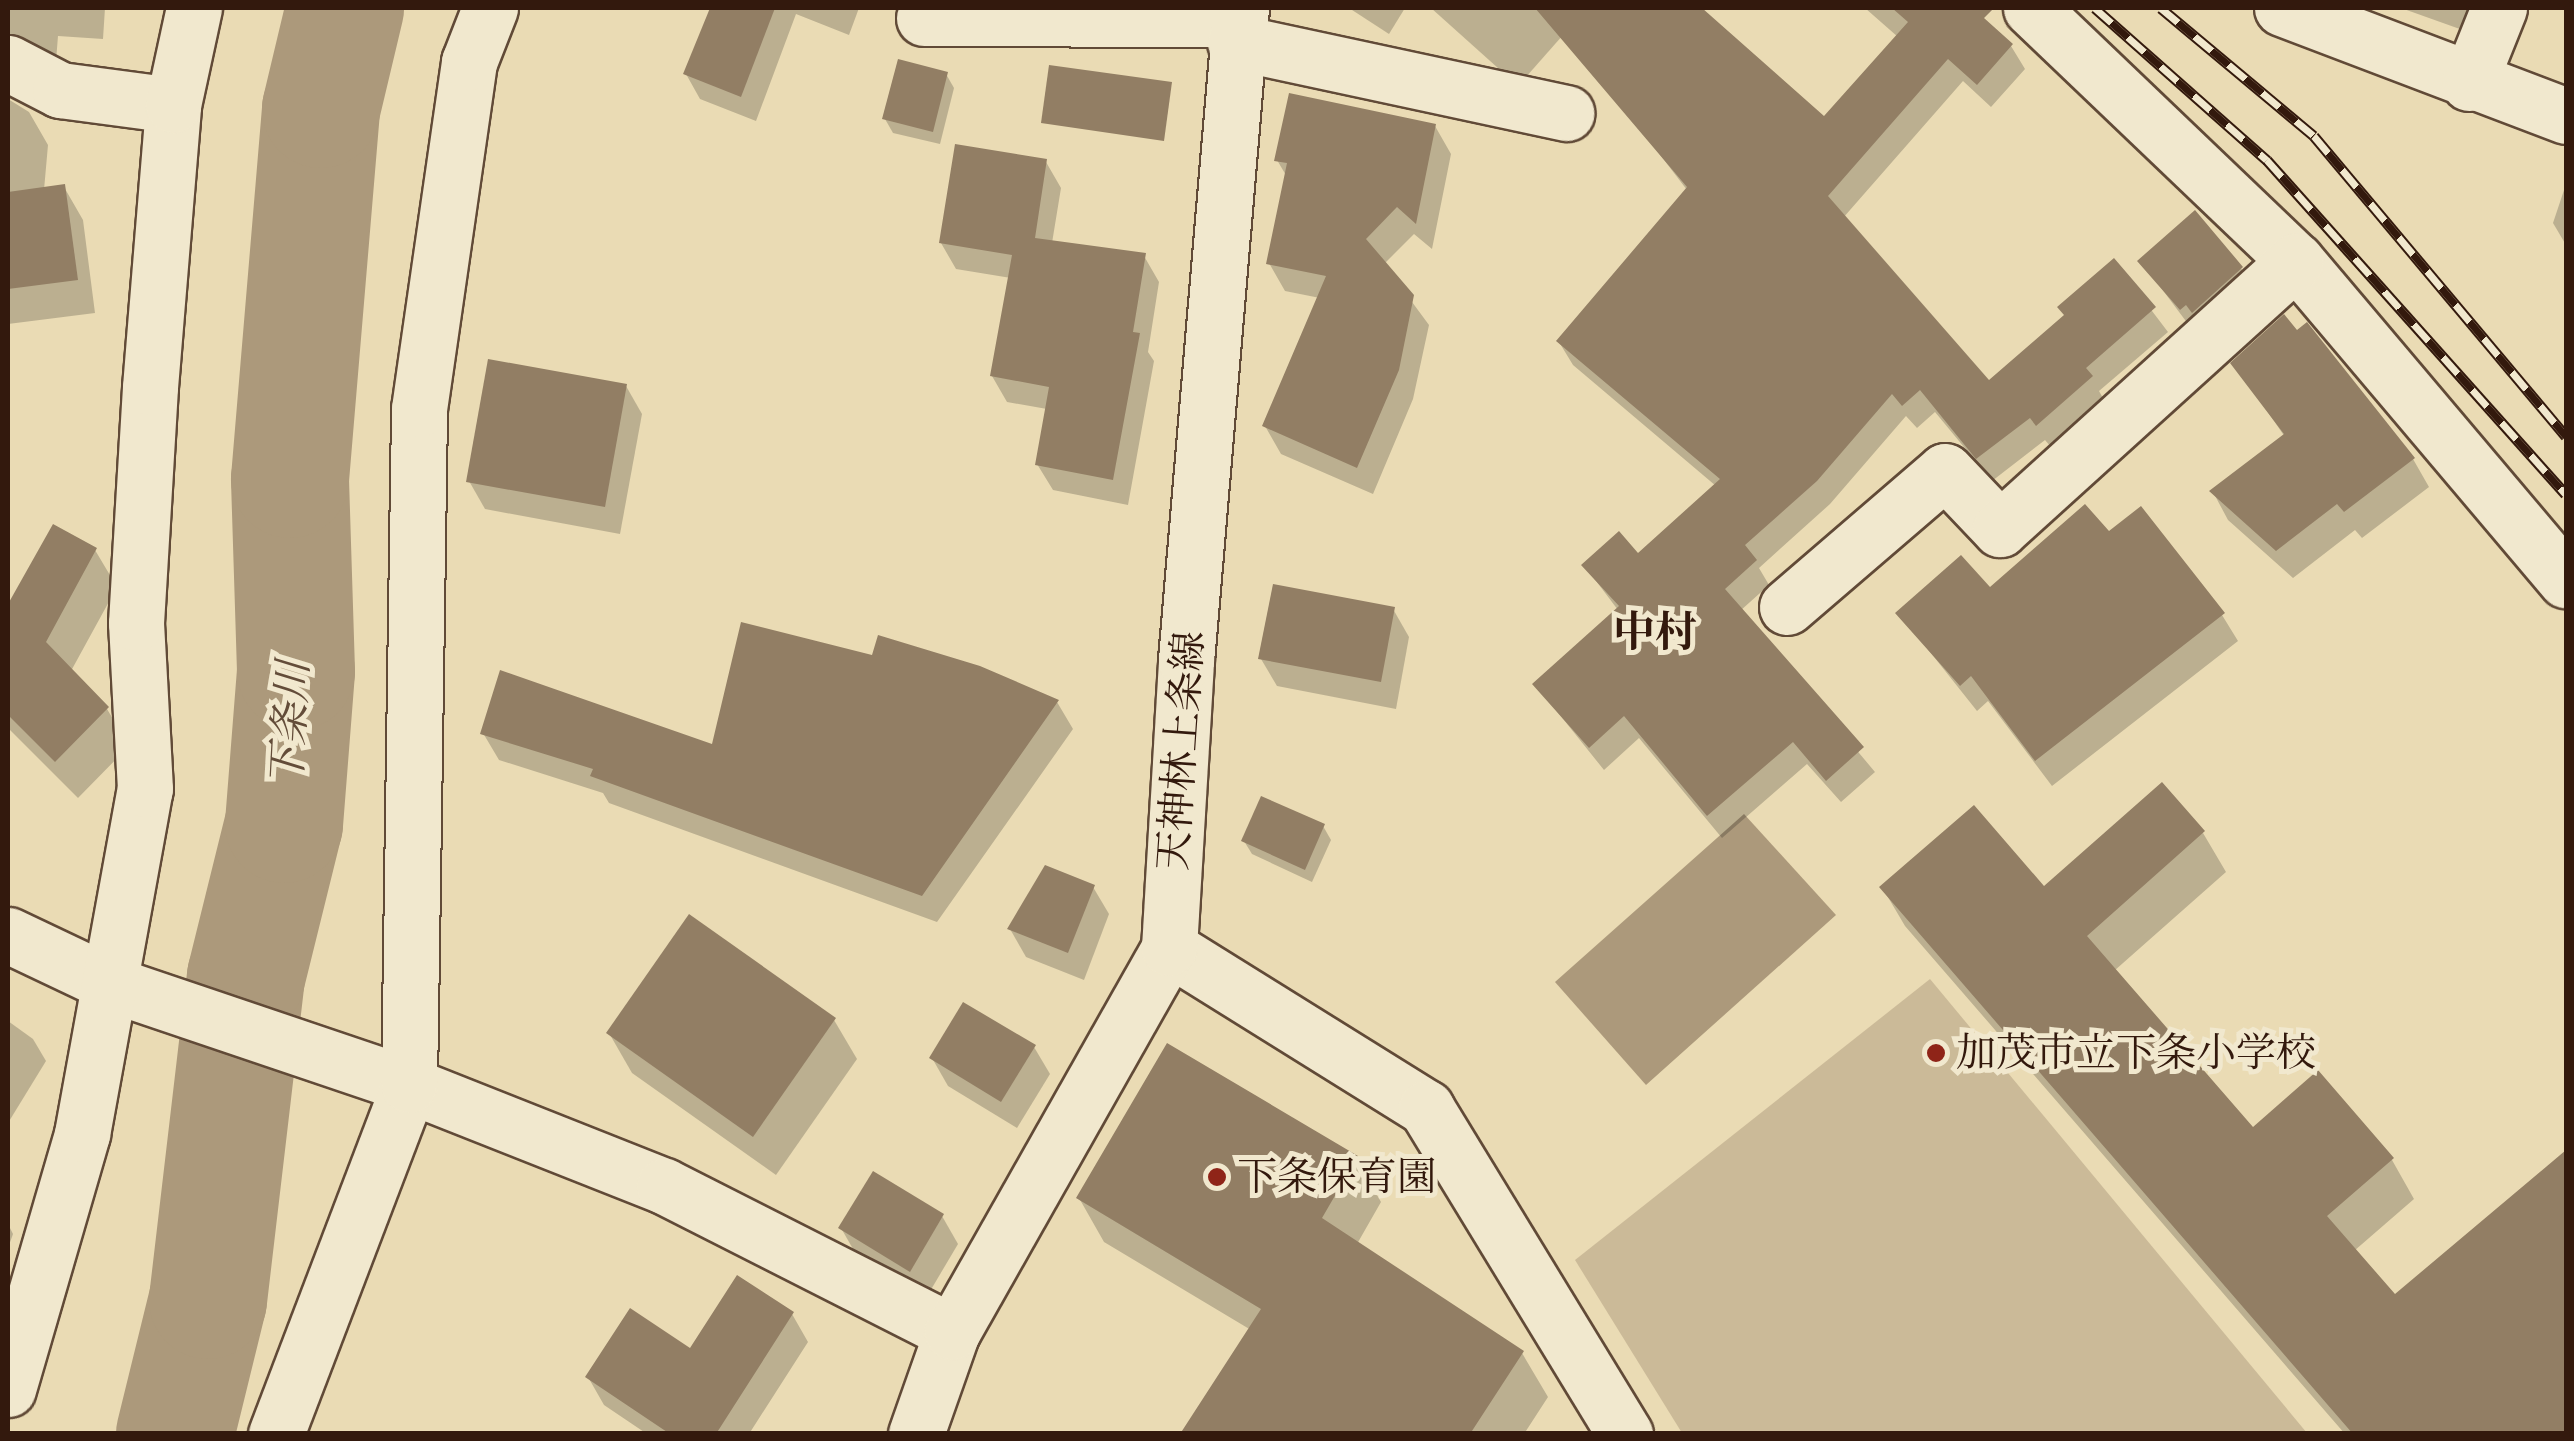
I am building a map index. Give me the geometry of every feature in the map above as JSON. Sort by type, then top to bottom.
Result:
[{"type":"street","points":[[8,1389],[82,1134],[146,789],[136,623],[173,105],[194,8]]},
{"type":"street","points":[[276,1434],[409,1085],[418,408],[469,62],[490,8]]},
{"type":"street","points":[[2031,8],[2296,261],[2566,580]]},
{"type":"street","points":[[2282,8],[2469,83],[2566,116]]},
{"type":"street","points":[[2469,83],[2499,8]]},
{"type":"street","points":[[924,18],[1238,23],[1566,113]]},
{"type":"street","name":"天神林上条線","points":[[916,1434],[952,1332],[1169,948],[1238,23]]},
{"type":"street","points":[[8,62],[60,90],[173,105]]},
{"type":"street","points":[[1787,607],[1946,470],[2000,529],[2296,261]]},
{"type":"street","points":[[8,935],[111,984],[409,1085],[664,1186],[952,1332]]},
{"type":"street","points":[[1169,948],[1426,1108],[1625,1434]]},
{"type":"shaded area","points":[[1744,814],[1836,915],[1646,1085],[1555,982]]},
{"type":"shaded area","points":[[1930,979],[2307,1433],[1682,1433],[1575,1260]]},
{"type":"building","points":[[710,8],[775,8],[741,97],[683,74]]},
{"type":"building","points":[[1535,8],[1702,8],[1824,116],[1908,22],[1892,8],[1994,8],[1984,18],[2013,44],[1977,85],[1948,59],[1828,196],[1989,380],[2064,315],[2057,307],[2114,258],[2156,307],[2086,368],[2093,376],[2036,426],[2030,418],[1976,459],[1920,390],[1902,406],[1892,394],[1817,481],[1745,545],[1757,560],[1725,589],[1864,747],[1826,781],[1793,742],[1707,816],[1624,716],[1589,748],[1532,684],[1619,606],[1581,565],[1619,531],[1638,553],[1720,479],[1556,341],[1687,187]]},
{"type":"building","points":[[898,59],[948,72],[933,132],[882,119]]},
{"type":"building","points":[[1049,65],[1172,82],[1164,141],[1041,123]]},
{"type":"building","points":[[1289,93],[1436,124],[1416,224],[1397,207],[1366,239],[1414,295],[1399,370],[1357,468],[1262,426],[1326,276],[1266,264],[1287,163],[1274,161]]},
{"type":"building","points":[[955,144],[1047,159],[1035,238],[1146,253],[1133,332],[1140,333],[1113,480],[1035,465],[1049,387],[990,376],[1012,255],[939,243]]},
{"type":"building","points":[[65,184],[78,280],[8,289],[8,192]]},
{"type":"building","points":[[2195,210],[2243,267],[2192,313],[2186,305],[2180,310],[2137,261]]},
{"type":"building","points":[[2284,314],[2297,330],[2307,322],[2415,458],[2344,512],[2337,504],[2276,551],[2209,491],[2284,434],[2230,363]]},
{"type":"building","points":[[488,359],[627,384],[605,507],[466,482]]},
{"type":"building","points":[[2085,504],[2109,531],[2141,506],[2225,613],[2035,761],[1971,676],[1960,686],[1895,613],[1961,555],[1990,587]]},
{"type":"building","points":[[53,524],[97,548],[46,642],[109,707],[55,762],[8,715],[8,604]]},
{"type":"building","points":[[1273,584],[1395,607],[1381,682],[1258,659]]},
{"type":"building","points":[[741,622],[872,655],[878,635],[980,666],[1059,700],[922,896],[590,776],[593,769],[480,734],[500,670],[712,744]]},
{"type":"building","points":[[2162,782],[2205,831],[2087,936],[2253,1127],[2318,1070],[2394,1158],[2327,1216],[2395,1294],[2566,1150],[2566,1434],[2353,1434],[1879,887],[1974,805],[2044,886]]},
{"type":"building","points":[[1261,796],[1325,824],[1305,870],[1241,841]]},
{"type":"building","points":[[1045,865],[1095,885],[1068,953],[1007,929]]},
{"type":"building","points":[[689,914],[836,1018],[753,1137],[606,1033]]},
{"type":"building","points":[[963,1002],[1036,1045],[1001,1102],[929,1058]]},
{"type":"building","points":[[1167,1043],[1358,1156],[1322,1218],[1524,1351],[1470,1434],[1180,1434],[1261,1309],[1076,1198]]},
{"type":"building","points":[[873,1171],[944,1214],[910,1272],[838,1228]]},
{"type":"building","points":[[737,1275],[794,1312],[716,1434],[670,1434],[585,1377],[630,1308],[690,1348]]},
{"type":"waterway","name":"下条川","points":[[175,1434],[208,1300],[246,977],[284,824],[296,671],[290,479],[321,109],[345,8]]},
{"type":"railway","points":[[2095,8],[2267,160],[2566,494]]},
{"type":"railway","points":[[2161,8],[2314,136],[2566,436]]},
{"type":"place","name":"加茂市立下条小学校","points":[[1936,1053]]},
{"type":"place","name":"下条保育園","points":[[1217,1177]]},
{"type":"district","name":"中村","points":[[1655,632]]}]
